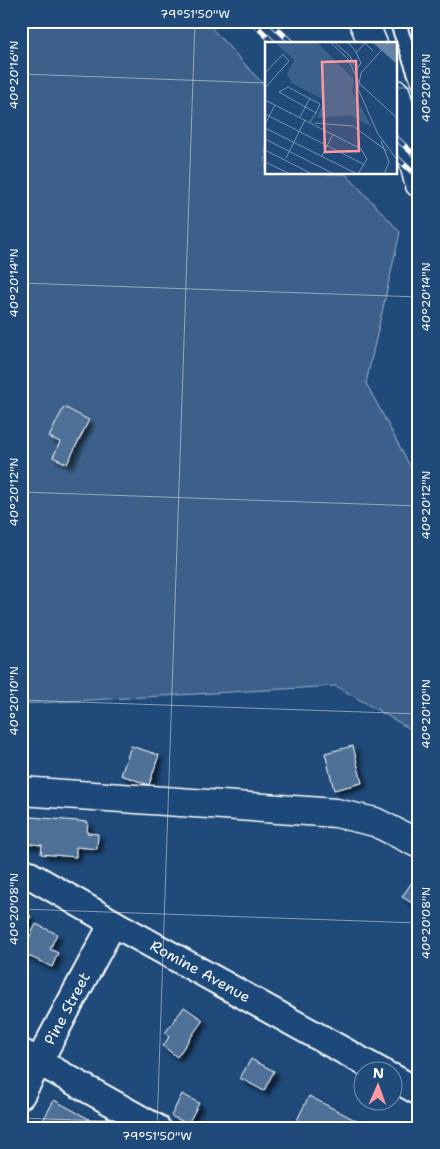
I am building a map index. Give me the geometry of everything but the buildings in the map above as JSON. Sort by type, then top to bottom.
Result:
[{"type":"street","points":[[363,21],[372,42]]},
{"type":"street","points":[[398,98],[413,131],[419,183]]},
{"type":"street","points":[[21,791],[336,812],[375,822],[419,844]]},
{"type":"street","name":"Romine Avenue","points":[[21,870],[113,924],[364,1062]]},
{"type":"street","name":"Pine Street","points":[[21,1094],[30,1057],[113,924]]},
{"type":"street","points":[[30,1057],[157,1128]]},
{"type":"street","points":[[402,1083],[419,1092]]},
{"type":"lane","points":[[397,21],[419,83]]},
{"type":"shaded area","points":[[21,21],[205,21],[265,86],[265,175],[347,175],[400,232],[366,383],[419,483],[419,734],[336,686],[21,704]]},
{"type":"railway","points":[[251,21],[273,42]]},
{"type":"railway","points":[[269,21],[291,42]]},
{"type":"railway","points":[[398,140],[419,159]]},
{"type":"railway","points":[[398,159],[419,178]]}]
